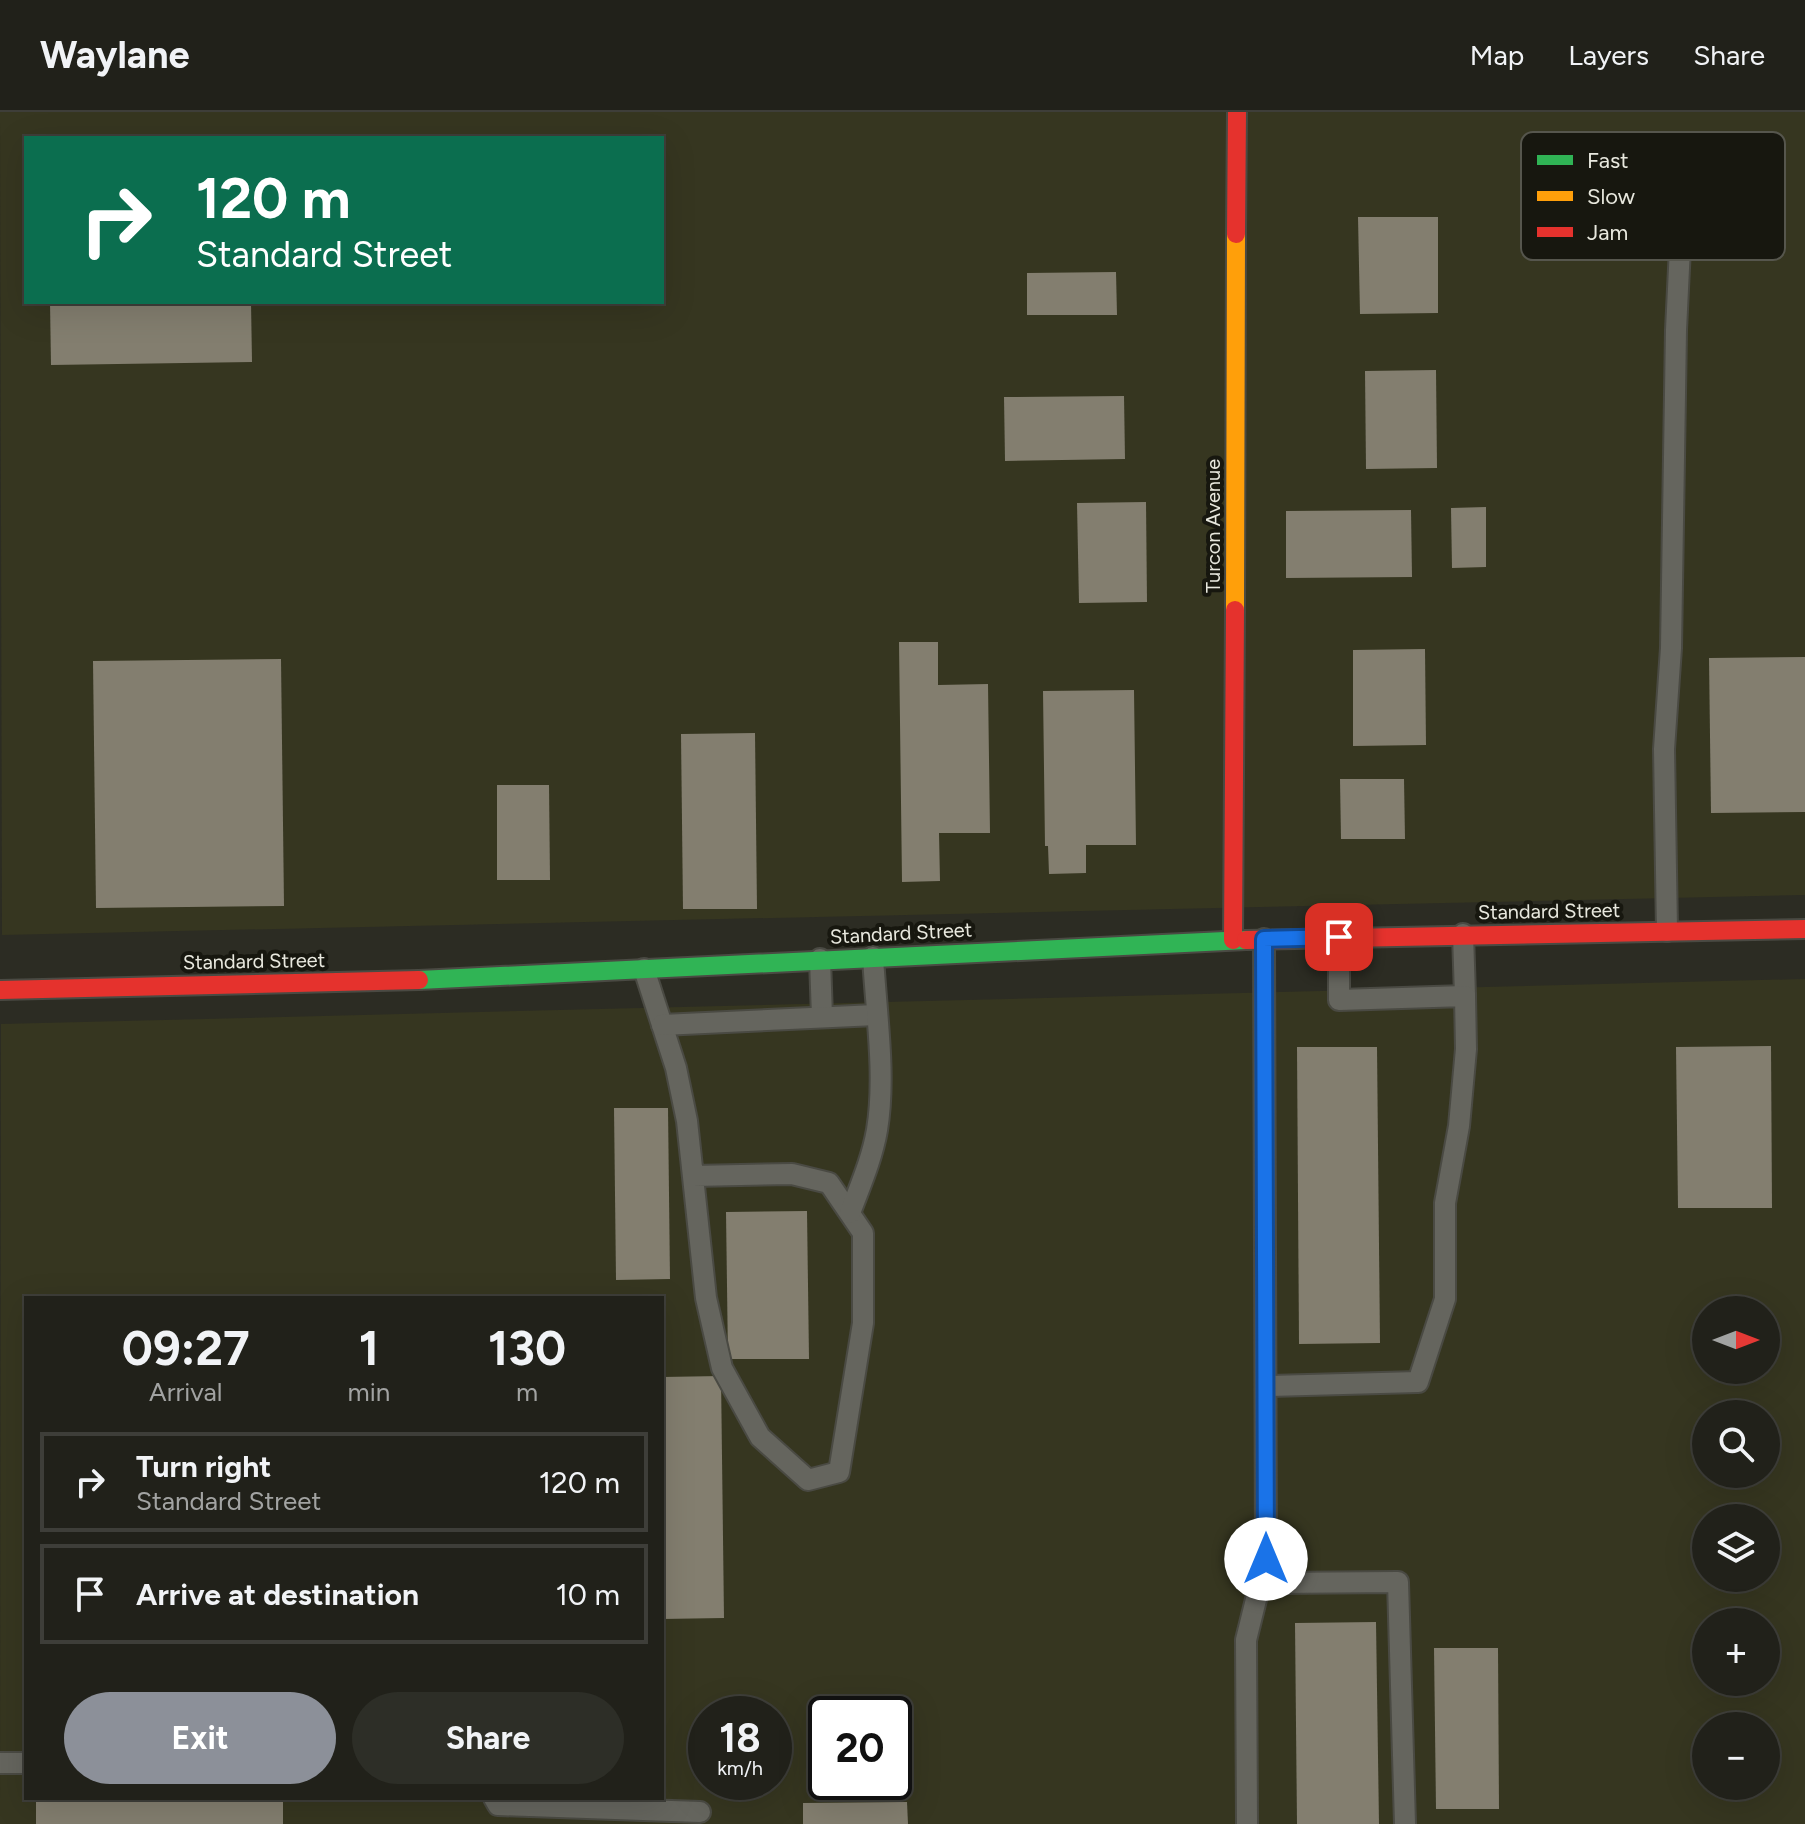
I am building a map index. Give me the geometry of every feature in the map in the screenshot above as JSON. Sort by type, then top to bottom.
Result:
[{"type":"street","name":"Turcon Avenue","points":[[1233,940],[1237,112]]},
{"type":"street","name":"Standard Street","points":[[0,990],[479,978],[1233,940],[1805,929]]},
{"type":"lane","points":[[1667,931],[1664,749],[1671,648],[1679,260]]},
{"type":"lane","points":[[1267,1386],[1418,1382],[1445,1299],[1445,1203],[1459,1126],[1466,1049],[1463,934]]},
{"type":"lane","points":[[1339,937],[1339,1000],[1465,996]]},
{"type":"lane","points":[[1247,1824],[1246,1640],[1266,1559],[1264,939]]},
{"type":"lane","points":[[850,1213],[872,1154],[877,1127],[880,1087],[873,957]]},
{"type":"lane","points":[[820,959],[822,1017]]},
{"type":"lane","points":[[644,969],[683,1101],[706,1298],[722,1368],[760,1437],[808,1480],[839,1472],[863,1323],[863,1233],[829,1183],[792,1174],[693,1176]]},
{"type":"lane","points":[[662,1025],[876,1015]]},
{"type":"lane","points":[[1261,1583],[1398,1582],[1405,1824]]},
{"type":"lane","points":[[0,1763],[24,1763]]},
{"type":"lane","points":[[495,1800],[498,1805],[700,1812]]},
{"type":"shaded area","points":[[0,112],[1805,112],[1805,895],[2,935]]},
{"type":"shaded area","points":[[1805,979],[1805,1824],[0,1824],[1,1024]]},
{"type":"building","points":[[1358,217],[1438,217],[1438,313],[1360,314]]},
{"type":"building","points":[[1116,272],[1117,315],[1027,315],[1027,273]]},
{"type":"building","points":[[50,304],[251,304],[252,362],[51,365]]},
{"type":"building","points":[[1436,370],[1437,468],[1366,469],[1365,371]]},
{"type":"building","points":[[1124,396],[1125,459],[1005,461],[1004,397]]},
{"type":"building","points":[[1146,502],[1147,602],[1079,603],[1077,503]]},
{"type":"building","points":[[1486,507],[1486,567],[1452,568],[1451,508]]},
{"type":"building","points":[[1411,510],[1412,577],[1286,578],[1286,511]]},
{"type":"building","points":[[899,642],[938,642],[938,685],[988,684],[990,833],[939,833],[940,881],[902,882]]},
{"type":"building","points":[[1425,649],[1426,745],[1353,746],[1353,650]]},
{"type":"building","points":[[1805,657],[1805,812],[1711,813],[1709,658]]},
{"type":"building","points":[[281,659],[284,906],[96,908],[93,661]]},
{"type":"building","points":[[1134,690],[1136,845],[1086,845],[1086,873],[1049,874],[1048,846],[1045,846],[1043,691]]},
{"type":"building","points":[[755,733],[757,909],[683,909],[681,734]]},
{"type":"building","points":[[1340,779],[1404,779],[1405,839],[1341,839]]},
{"type":"building","points":[[497,785],[549,785],[550,880],[497,880]]},
{"type":"building","points":[[1771,1046],[1772,1208],[1678,1208],[1676,1047]]},
{"type":"building","points":[[1297,1047],[1377,1047],[1380,1343],[1299,1344]]},
{"type":"building","points":[[614,1108],[668,1108],[670,1279],[616,1280]]},
{"type":"building","points":[[807,1211],[809,1359],[728,1359],[726,1212]]},
{"type":"building","points":[[721,1376],[724,1618],[664,1619],[664,1377]]},
{"type":"building","points":[[1376,1622],[1379,1824],[1297,1824],[1295,1623]]},
{"type":"building","points":[[1434,1648],[1498,1648],[1499,1809],[1436,1809]]},
{"type":"building","points":[[36,1800],[283,1800],[283,1824],[36,1824]]},
{"type":"building","points":[[907,1802],[908,1824],[803,1824],[803,1803]]},
{"type":"traffic: fast","points":[[419,980],[1246,940]]},
{"type":"traffic: slow","points":[[1235,610],[1236,234]]},
{"type":"traffic: jam","points":[[1236,234],[1237,112]]},
{"type":"traffic: jam","points":[[1233,940],[1235,610]]},
{"type":"traffic: jam","points":[[1246,940],[1805,929]]},
{"type":"traffic: jam","points":[[0,990],[419,980]]},
{"type":"route","points":[[1266,1559],[1264,939],[1339,937]]}]
